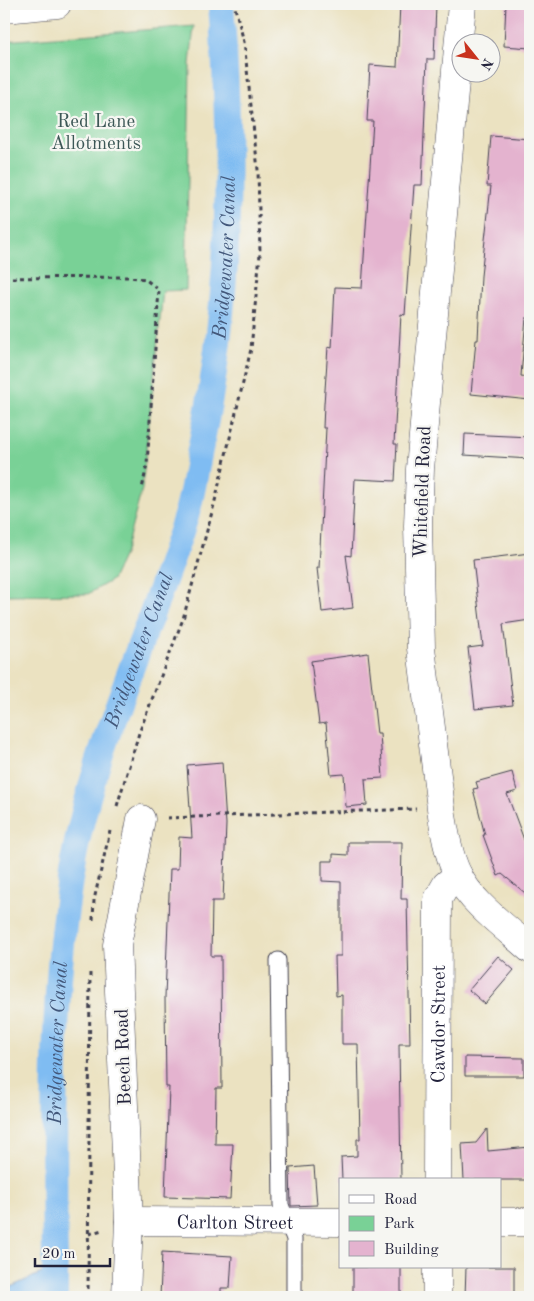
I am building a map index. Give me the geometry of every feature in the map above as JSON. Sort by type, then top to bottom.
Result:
[{"type":"street","points":[[4,9],[58,4]]},
{"type":"street","name":"Whitefield Road","points":[[462,4],[420,469],[418,526],[421,648],[445,835],[458,875],[477,900],[530,949]]},
{"type":"street","name":"Beech Road","points":[[126,1297],[129,1221],[117,946],[141,819]]},
{"type":"street","name":"Cawdor Street","points":[[437,1178],[438,899],[446,885],[458,875]]},
{"type":"street","name":"Carlton Street","points":[[129,1221],[339,1222]]},
{"type":"street","points":[[502,1222],[530,1222]]},
{"type":"street","points":[[437,1268],[437,1297]]},
{"type":"lane","points":[[278,960],[281,1205],[294,1239],[294,1297]]},
{"type":"path","points":[[114,812],[139,733],[183,619],[215,501],[251,349],[260,254],[258,170],[244,42],[234,4]]},
{"type":"path","points":[[4,278],[129,277],[145,279],[158,290],[147,464],[142,489]]},
{"type":"path","points":[[141,819],[441,808]]},
{"type":"path","points":[[92,929],[94,900],[112,821]]},
{"type":"path","points":[[88,1297],[90,959]]},
{"type":"green space","name":"Red Lane Allotments","points":[[194,26],[190,64],[186,290],[163,291],[142,489],[125,552],[112,580],[88,594],[4,595],[4,41]]},
{"type":"water","points":[[55,1267],[55,1297],[4,1297],[4,1290]]},
{"type":"building","points":[[400,4],[436,4],[434,59],[427,59],[422,185],[414,185],[405,315],[401,314],[394,444],[397,444],[395,481],[355,479],[351,556],[346,555],[353,608],[322,612],[317,568],[319,568],[326,428],[323,428],[324,404],[328,347],[332,348],[335,287],[362,288],[373,121],[367,121],[370,65],[397,67]]},
{"type":"building","points":[[506,4],[530,4],[530,48],[504,46]]},
{"type":"building","points":[[491,136],[530,139],[530,318],[526,318],[521,376],[530,377],[530,400],[471,394],[476,340],[478,340],[481,276],[491,186],[487,186]]},
{"type":"building","points":[[465,434],[530,437],[530,459],[464,455]]},
{"type":"building","points":[[530,553],[530,620],[503,624],[513,705],[475,709],[468,648],[483,646],[473,560]]},
{"type":"building","points":[[368,653],[377,734],[380,734],[383,778],[365,779],[367,805],[346,807],[344,774],[331,775],[326,723],[319,724],[311,661]]},
{"type":"building","points":[[222,762],[226,824],[223,901],[212,901],[211,956],[221,956],[222,1088],[216,1088],[215,1144],[233,1144],[230,1199],[165,1197],[169,1087],[166,1087],[165,997],[170,869],[178,869],[179,837],[192,838],[187,765]]},
{"type":"building","points":[[512,772],[517,791],[507,794],[530,856],[530,897],[502,874],[498,876],[483,835],[485,835],[473,789],[478,788],[476,782]]},
{"type":"building","points":[[348,842],[402,842],[401,899],[407,899],[410,1044],[399,1044],[401,1178],[342,1178],[341,1157],[357,1156],[357,1139],[360,1139],[358,1044],[342,1044],[342,995],[336,996],[335,956],[341,956],[341,882],[322,881],[322,861],[333,861],[333,854],[348,855]]},
{"type":"building","points":[[498,956],[514,970],[485,1004],[469,990]]},
{"type":"building","points":[[465,1057],[524,1058],[524,1076],[465,1076]]},
{"type":"building","points":[[487,1129],[488,1151],[530,1147],[530,1180],[464,1178],[462,1144],[476,1143]]},
{"type":"building","points":[[314,1166],[317,1205],[291,1206],[290,1168]]},
{"type":"building","points":[[162,1252],[232,1256],[230,1288],[221,1288],[221,1297],[160,1297]]},
{"type":"building","points":[[514,1267],[514,1297],[465,1297],[466,1268]]},
{"type":"building","points":[[353,1268],[401,1268],[401,1297],[353,1297]]},
{"type":"waterway","name":"Bridgewater Canal","points":[[55,1297],[54,1133],[56,1024],[65,916],[73,862],[95,773],[124,687],[172,559],[193,489],[219,335],[224,280],[228,170],[225,59],[221,4]]}]
